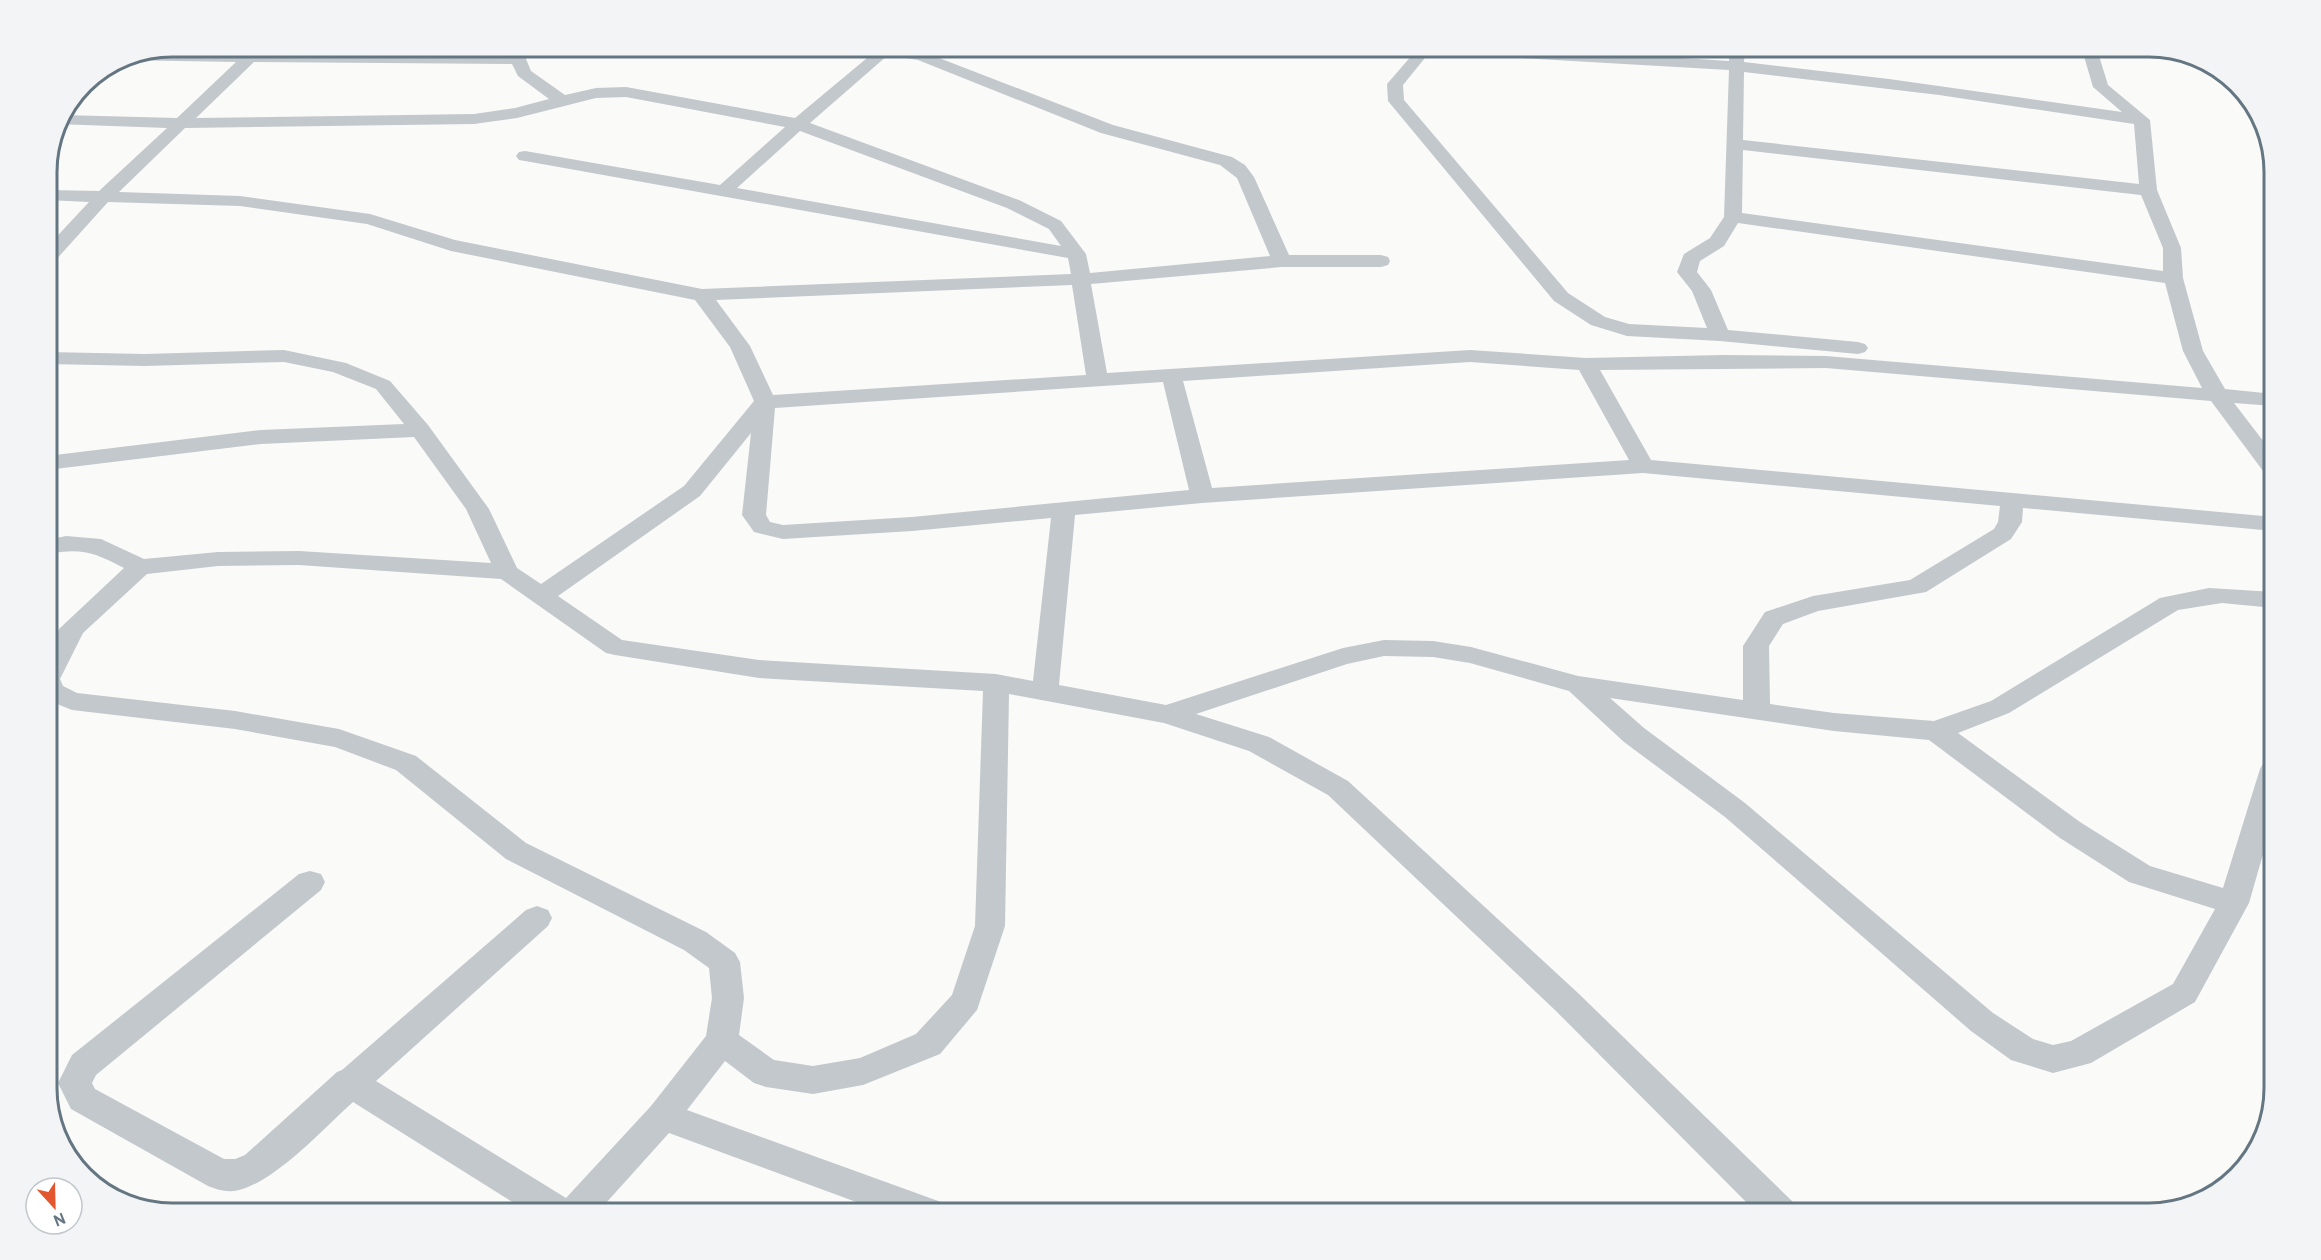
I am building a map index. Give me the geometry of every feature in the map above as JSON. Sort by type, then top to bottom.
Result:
[{"type":"street","points":[[57,247],[104,196],[251,57]]},
{"type":"street","points":[[522,57],[524,73],[562,100]]},
{"type":"street","points":[[724,191],[877,57]]},
{"type":"street","points":[[924,57],[1107,129],[1226,161],[1239,169],[1245,177],[1282,261]]},
{"type":"street","points":[[1418,57],[1395,84],[1396,102],[1561,297],[1598,321],[1627,330],[1833,345],[1958,361],[2022,379]]},
{"type":"street","points":[[1556,57],[1735,66],[1983,96],[2142,120]]},
{"type":"street","points":[[1720,335],[1701,290],[1687,272],[1691,258],[1717,242],[1733,217],[1737,144],[1736,57]]},
{"type":"street","points":[[2092,57],[2102,87],[2142,120],[2148,190],[2172,248],[2173,278],[2193,351],[2217,394],[2264,457]]},
{"type":"street","points":[[69,120],[179,123],[474,119],[517,113],[597,93],[626,92],[798,124],[1013,204],[1055,225],[1077,254],[1083,279],[1097,379]]},
{"type":"street","points":[[1737,144],[2148,190]]},
{"type":"street","points":[[525,156],[1077,254]]},
{"type":"street","points":[[57,195],[240,201],[370,219],[451,245],[702,294],[1083,279],[1282,261],[1381,261]]},
{"type":"street","points":[[1733,217],[2173,278]]},
{"type":"street","points":[[702,294],[740,346],[765,402],[754,514],[762,527],[783,532],[912,524],[1202,496],[1643,466],[2264,523]]},
{"type":"street","points":[[57,358],[145,360],[284,356],[339,367],[383,385],[420,430],[477,509],[507,572],[615,647],[759,669],[996,683],[1167,714],[1259,744],[1338,788],[1567,1002],[1769,1203]]},
{"type":"street","points":[[541,596],[692,491],[765,402],[1470,356],[1586,364],[1723,361],[1826,362],[2264,399]]},
{"type":"street","points":[[1586,364],[1643,466]]},
{"type":"street","points":[[1171,374],[1202,496]]},
{"type":"street","points":[[57,462],[261,437],[420,430]]},
{"type":"street","points":[[1757,712],[1756,646],[1774,618],[1813,604],[1917,587],[2003,534],[2010,522],[2012,500]]},
{"type":"street","points":[[1045,691],[1064,509]]},
{"type":"street","points":[[57,545],[66,543],[101,546],[140,567],[218,559],[299,558],[507,572]]},
{"type":"street","points":[[57,659],[72,629],[140,567]]},
{"type":"street","points":[[1167,714],[1343,656],[1384,648],[1433,649],[1471,655],[1578,685],[1757,712],[1936,731],[2000,707],[2169,604],[2194,596],[2223,593],[2264,599]]},
{"type":"street","points":[[722,1040],[766,1072],[813,1080],[863,1071],[928,1044],[966,1001],[990,926],[996,683]]},
{"type":"street","points":[[1578,685],[1634,735],[1735,810],[1982,1022],[2023,1050],[2053,1059],[2079,1053],[2184,993],[2234,903],[2264,802]]},
{"type":"street","points":[[57,694],[72,701],[235,720],[339,738],[406,763],[516,851],[695,941],[724,962],[728,998],[722,1040],[663,1116],[585,1203]]},
{"type":"street","points":[[1936,731],[2070,830],[2140,874],[2234,903]]},
{"type":"street","points":[[310,882],[84,1065],[75,1083],[83,1099],[220,1174],[238,1175],[257,1166],[349,1082],[537,918]]},
{"type":"street","points":[[349,1082],[542,1203]]},
{"type":"street","points":[[663,1116],[898,1203]]}]
